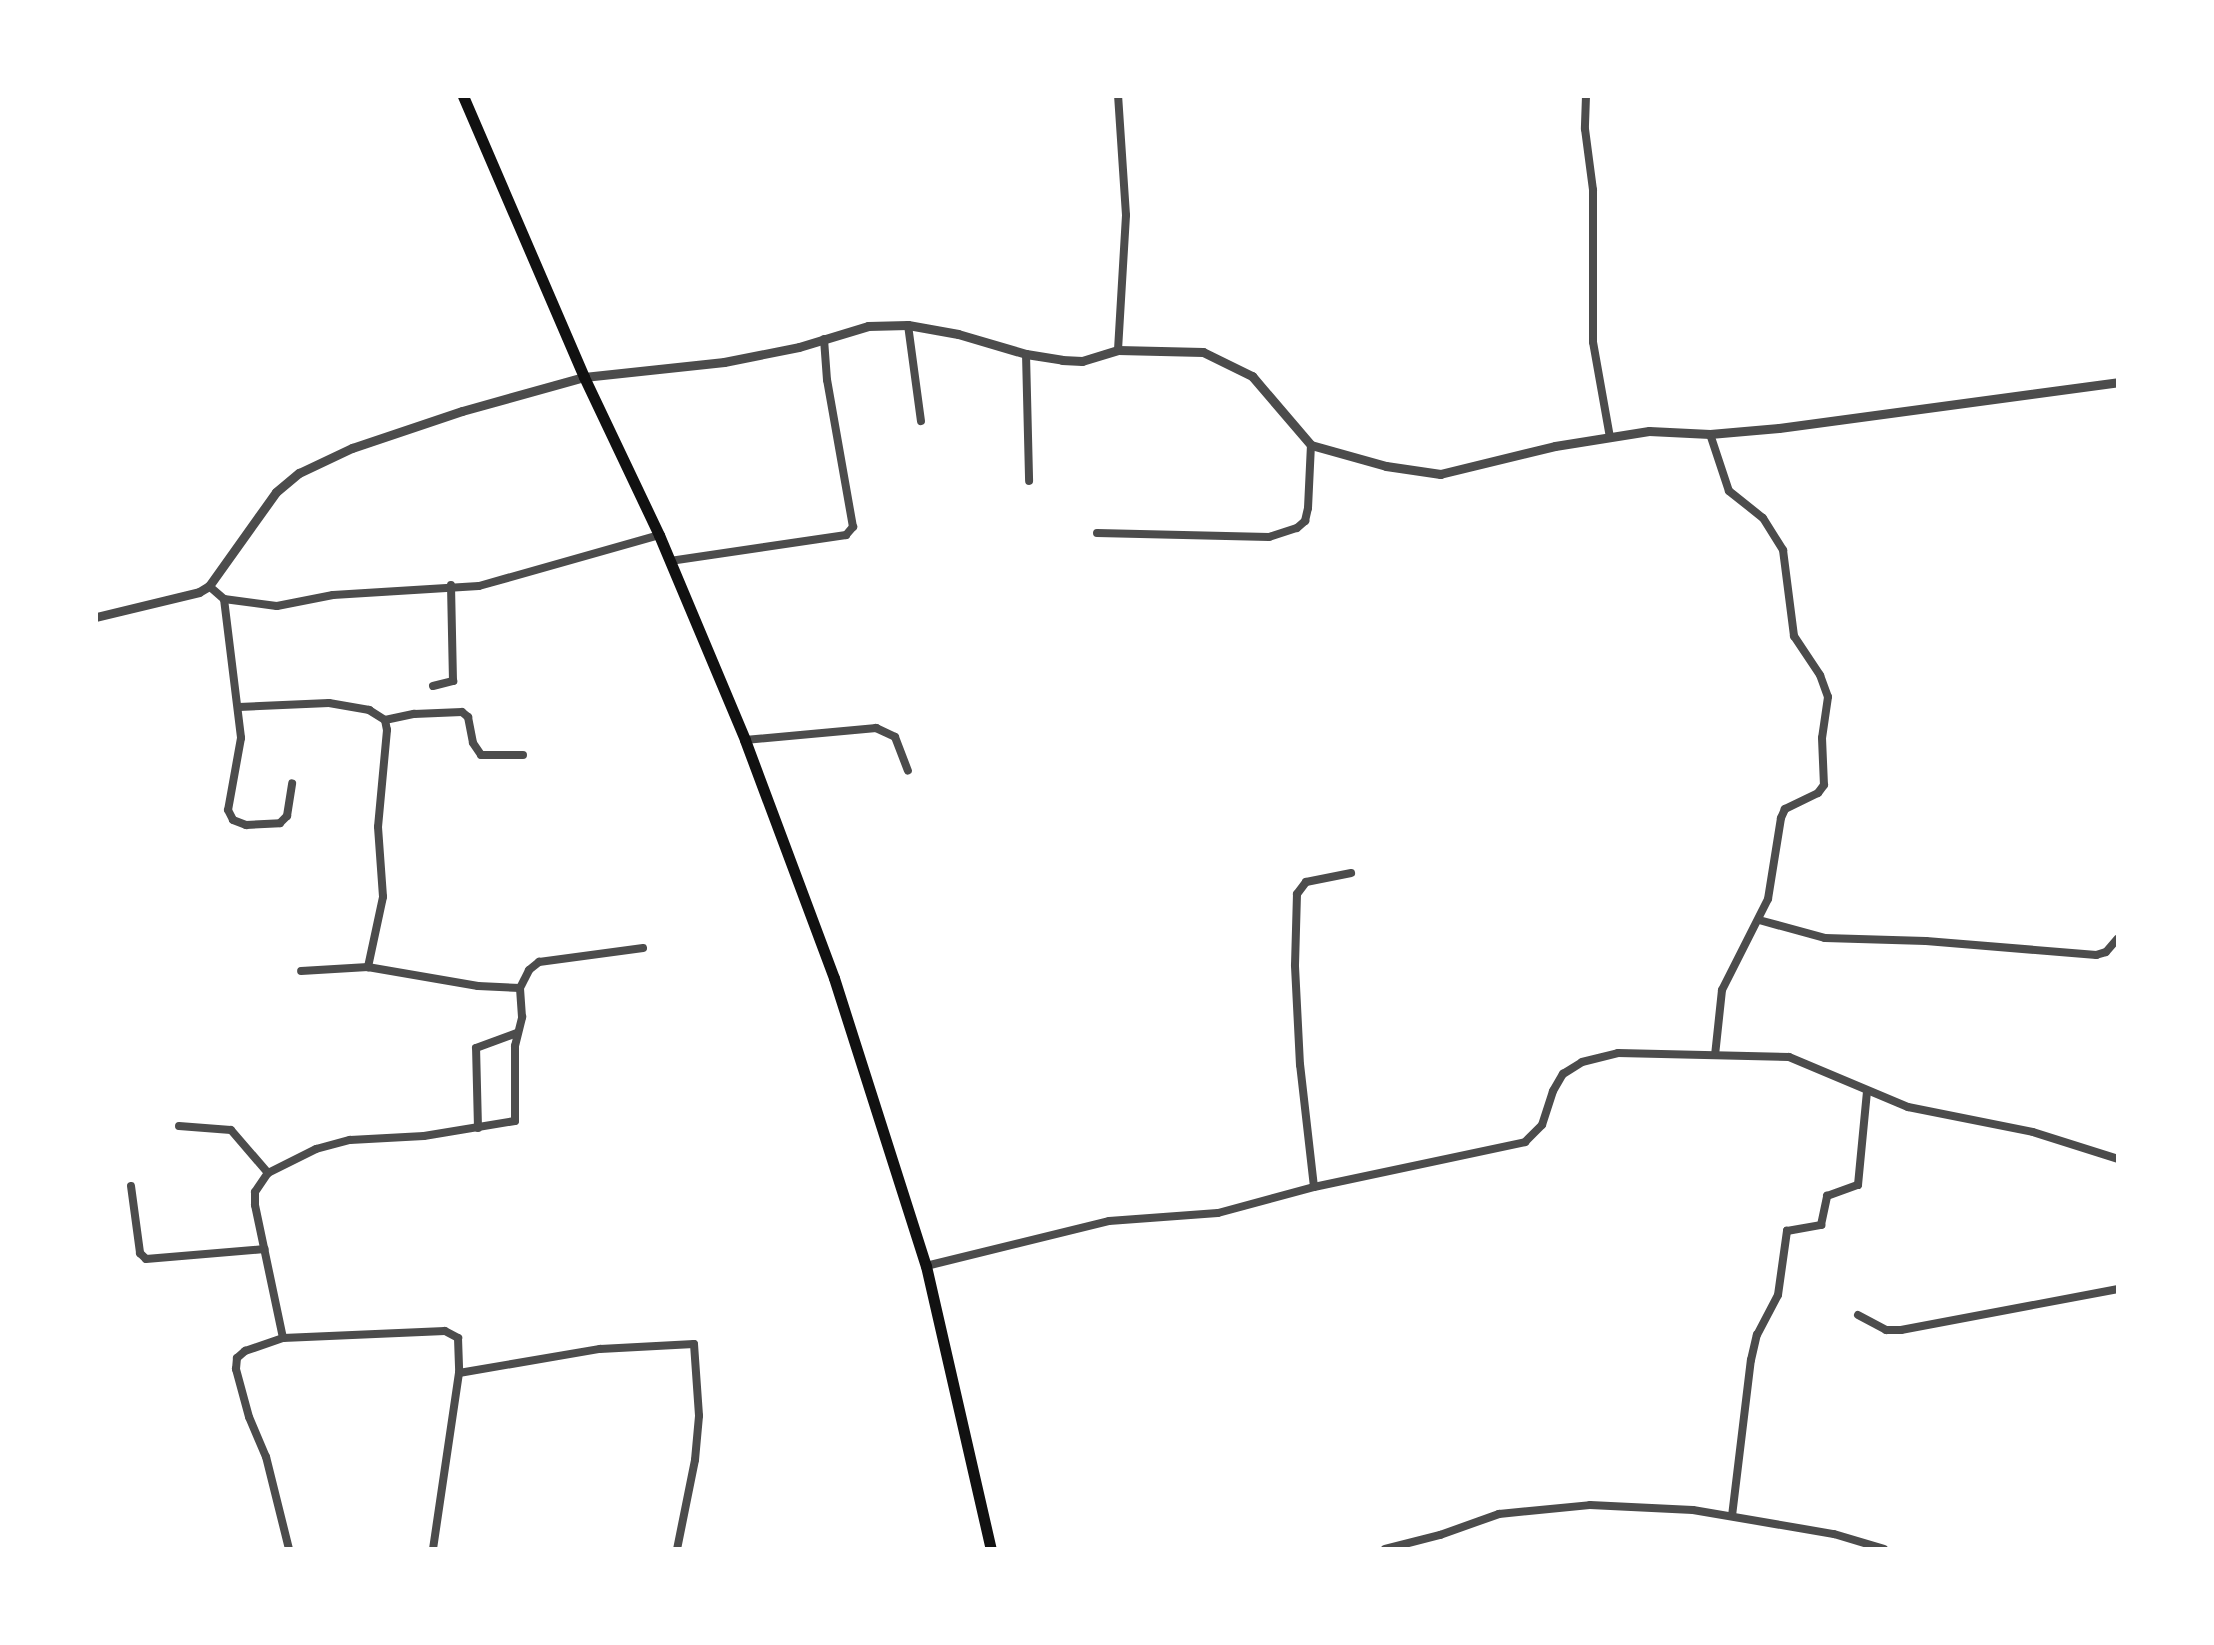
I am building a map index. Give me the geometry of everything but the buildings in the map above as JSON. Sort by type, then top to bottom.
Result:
[{"type":"main road","points":[[463,96],[584,377],[670,561],[745,740],[834,978],[926,1266],[991,1549]]},
{"type":"street","points":[[1118,96],[1126,215],[1118,350]]},
{"type":"street","points":[[1586,96],[1594,243],[1593,342],[1610,437]]},
{"type":"street","points":[[908,325],[921,421]]},
{"type":"street","points":[[96,617],[199,592],[209,586],[218,579],[276,492],[309,467],[352,448],[462,411],[584,377],[724,362],[868,326],[908,325],[958,334],[1026,354],[1082,361],[1118,350],[1203,352],[1217,356],[1252,376],[1311,445],[1386,466],[1440,474],[1555,446],[1649,431],[1710,434],[1941,409],[2015,394],[2118,382]]},
{"type":"street","points":[[670,561],[846,535],[853,527],[827,380],[824,339]]},
{"type":"street","points":[[1026,354],[1029,481]]},
{"type":"street","points":[[1710,434],[1729,491],[1763,518],[1783,550],[1794,636],[1820,675],[1828,697],[1822,738],[1824,785],[1818,793],[1785,809],[1775,872],[1759,920],[1722,990],[1715,1055]]},
{"type":"street","points":[[1097,533],[1269,537],[1297,528],[1305,521],[1308,508],[1311,445]]},
{"type":"street","points":[[209,586],[224,599],[277,606],[333,595],[490,584],[659,535]]},
{"type":"street","points":[[433,686],[453,681],[451,585]]},
{"type":"street","points":[[224,599],[241,738],[228,810],[233,820],[246,825],[280,823],[287,816],[292,783]]},
{"type":"street","points":[[239,707],[329,703],[369,710],[385,720],[414,714],[462,712],[468,717],[473,743],[481,755],[523,755]]},
{"type":"street","points":[[368,967],[383,897],[378,827],[387,730],[385,720]]},
{"type":"street","points":[[745,740],[876,728],[895,737],[908,771]]},
{"type":"street","points":[[1314,1187],[1300,1065],[1295,965],[1297,894],[1306,882],[1351,873]]},
{"type":"street","points":[[1759,920],[1825,938],[1926,941],[2096,955],[2106,952],[2118,938]]},
{"type":"street","points":[[283,1338],[255,1205],[255,1192],[268,1173],[316,1149],[350,1140],[424,1136],[509,1124],[517,1116],[517,1033],[522,1017],[520,988],[529,970],[539,962],[643,948]]},
{"type":"street","points":[[301,971],[368,967],[478,986],[520,988]]},
{"type":"street","points":[[478,1128],[476,1048],[517,1033]]},
{"type":"street","points":[[926,1266],[1109,1221],[1204,1215],[1314,1187],[1525,1142],[1542,1125],[1553,1091],[1563,1074],[1582,1062],[1618,1053],[1789,1057],[1908,1107],[2033,1132],[2118,1159]]},
{"type":"street","points":[[1732,1516],[1751,1360],[1757,1335],[1778,1295],[1787,1231],[1821,1225],[1827,1196],[1858,1185],[1867,1091]]},
{"type":"street","points":[[179,1126],[231,1130],[268,1173]]},
{"type":"street","points":[[131,1186],[140,1253],[146,1259],[265,1249]]},
{"type":"street","points":[[1858,1315],[1886,1330],[1901,1330],[2118,1289]]},
{"type":"street","points":[[289,1549],[266,1457],[249,1417],[236,1369],[237,1358],[245,1351],[283,1338],[445,1331],[458,1338],[459,1373],[433,1549]]},
{"type":"street","points":[[459,1373],[600,1349],[695,1345],[699,1416],[695,1460],[677,1549]]},
{"type":"street","points":[[1385,1549],[1440,1535],[1499,1514],[1590,1505],[1693,1510],[1834,1534],[1884,1549]]}]
